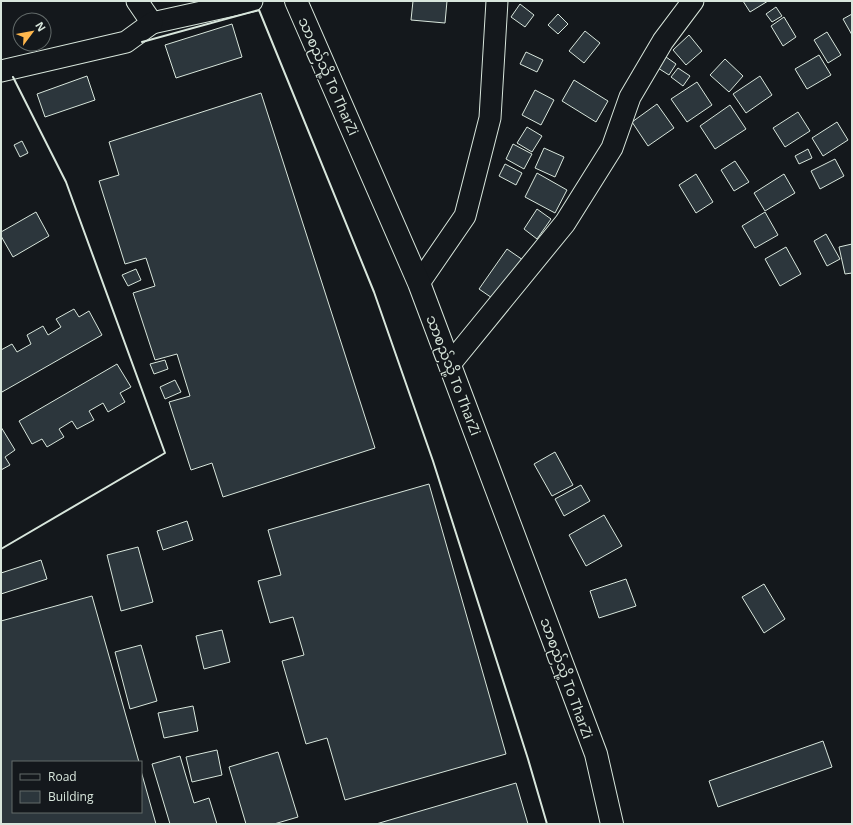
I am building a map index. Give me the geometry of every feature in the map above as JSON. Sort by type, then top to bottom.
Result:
[{"type":"highway","name":"သာစည်သို့ To TharZi","points":[[296,1],[419,283],[596,754],[612,824]]},
{"type":"street","points":[[137,1],[152,23]]},
{"type":"street","points":[[1,71],[126,42],[152,23],[252,1]]},
{"type":"street","points":[[419,283],[465,216],[490,118],[497,1]]},
{"type":"street","points":[[450,364],[565,223],[612,148],[630,97],[663,41],[692,1]]},
{"type":"building","points":[[413,1],[447,1],[445,23],[411,20]]},
{"type":"building","points":[[743,1],[768,1],[750,12]]},
{"type":"building","points":[[520,4],[534,15],[525,27],[511,17]]},
{"type":"building","points":[[776,7],[782,16],[772,22],[766,14]]},
{"type":"building","points":[[558,14],[568,24],[558,34],[548,25]]},
{"type":"building","points":[[852,14],[852,35],[843,19]]},
{"type":"building","points":[[784,17],[796,37],[783,46],[771,26]]},
{"type":"building","points":[[232,24],[242,57],[176,78],[165,45]]},
{"type":"building","points":[[585,31],[600,43],[584,63],[569,51]]},
{"type":"building","points":[[827,32],[841,55],[828,63],[814,40]]},
{"type":"building","points":[[689,35],[702,51],[686,65],[673,50]]},
{"type":"building","points":[[526,52],[543,60],[537,72],[520,64]]},
{"type":"building","points":[[819,55],[831,75],[807,89],[795,69]]},
{"type":"building","points":[[666,57],[676,64],[669,75],[658,68]]},
{"type":"building","points":[[725,59],[743,76],[729,92],[710,75]]},
{"type":"building","points":[[678,68],[690,76],[683,86],[671,77]]},
{"type":"building","points":[[87,76],[95,100],[45,117],[37,94]]},
{"type":"building","points":[[760,76],[772,95],[746,113],[733,94]]},
{"type":"building","points":[[574,80],[608,101],[596,122],[562,101]]},
{"type":"building","points":[[697,82],[712,105],[687,122],[671,99]]},
{"type":"building","points":[[535,90],[554,100],[541,125],[522,115]]},
{"type":"building","points":[[261,93],[375,448],[223,497],[212,463],[191,470],[169,402],[190,396],[177,354],[155,360],[133,293],[155,286],[146,258],[125,264],[99,181],[119,175],[109,142]]},
{"type":"building","points":[[657,104],[674,128],[648,146],[632,122]]},
{"type":"building","points":[[730,105],[746,129],[715,149],[700,126]]},
{"type":"building","points":[[798,112],[810,131],[785,147],[773,128]]},
{"type":"building","points":[[837,122],[848,140],[823,156],[812,138]]},
{"type":"building","points":[[527,127],[542,136],[532,152],[517,143]]},
{"type":"building","points":[[22,141],[28,153],[20,157],[14,145]]},
{"type":"building","points":[[513,144],[532,154],[524,169],[506,159]]},
{"type":"building","points":[[544,148],[564,157],[555,177],[535,168]]},
{"type":"building","points":[[808,149],[812,158],[799,164],[795,156]]},
{"type":"building","points":[[835,159],[844,176],[820,189],[811,171]]},
{"type":"building","points":[[735,161],[749,182],[734,191],[721,170]]},
{"type":"building","points":[[505,164],[522,173],[516,185],[499,176]]},
{"type":"building","points":[[537,173],[567,190],[555,213],[525,197]]},
{"type":"building","points":[[696,174],[713,202],[696,213],[679,185]]},
{"type":"building","points":[[784,174],[795,193],[765,211],[754,193]]},
{"type":"building","points":[[537,209],[551,219],[537,239],[524,229]]},
{"type":"building","points":[[36,212],[49,236],[13,257],[1,236],[1,232]]},
{"type":"building","points":[[765,212],[778,235],[755,248],[742,226]]},
{"type":"building","points":[[826,234],[840,259],[827,266],[814,241]]},
{"type":"building","points":[[852,244],[852,273],[845,274],[839,247]]},
{"type":"building","points":[[786,247],[801,274],[780,286],[765,259]]},
{"type":"building","points":[[507,249],[523,260],[495,300],[479,289]]},
{"type":"building","points":[[136,269],[141,280],[128,286],[122,275]]},
{"type":"building","points":[[74,309],[79,317],[89,311],[102,335],[2,392],[1,350],[12,344],[17,352],[31,344],[27,335],[43,326],[48,335],[61,327],[56,319]]},
{"type":"building","points":[[165,360],[168,369],[154,374],[150,364]]},
{"type":"building","points":[[117,364],[131,387],[120,393],[125,402],[108,412],[103,403],[89,411],[94,420],[77,429],[72,421],[59,429],[64,437],[47,447],[42,439],[32,444],[19,421]]},
{"type":"building","points":[[175,380],[181,392],[165,399],[160,387]]},
{"type":"building","points":[[1,427],[15,450],[5,457],[10,465],[1,470]]},
{"type":"building","points":[[555,452],[573,485],[552,496],[534,464]]},
{"type":"building","points":[[429,484],[506,754],[345,800],[327,738],[306,744],[282,661],[304,655],[293,617],[270,623],[258,581],[281,575],[268,530]]},
{"type":"building","points":[[581,485],[590,501],[564,516],[555,499]]},
{"type":"building","points":[[604,515],[622,546],[586,566],[569,535]]},
{"type":"building","points":[[187,521],[193,540],[163,550],[157,531]]},
{"type":"building","points":[[138,547],[153,602],[121,611],[107,555]]},
{"type":"building","points":[[41,560],[47,579],[1,594],[1,573]]},
{"type":"building","points":[[626,579],[636,606],[599,618],[590,591]]},
{"type":"building","points":[[764,584],[785,619],[764,633],[742,597]]},
{"type":"building","points":[[92,596],[139,761],[12,761],[12,813],[142,813],[142,775],[156,824],[1,824],[1,621]]},
{"type":"building","points":[[222,630],[230,662],[204,669],[196,636]]},
{"type":"building","points":[[141,645],[157,701],[130,709],[115,652]]},
{"type":"building","points":[[193,706],[198,731],[164,738],[158,713]]},
{"type":"building","points":[[823,741],[832,767],[718,807],[709,781]]},
{"type":"building","points":[[217,750],[222,775],[192,782],[186,757]]},
{"type":"building","points":[[278,752],[298,817],[274,824],[246,824],[229,767]]},
{"type":"building","points":[[180,756],[194,803],[209,798],[217,824],[170,824],[152,764]]},
{"type":"building","points":[[516,783],[528,824],[376,824]]},
{"type":"wall","points":[[142,42],[259,10],[374,292],[433,461],[528,759],[547,824]]},
{"type":"wall","points":[[1,549],[165,453],[66,182],[13,77]]}]
